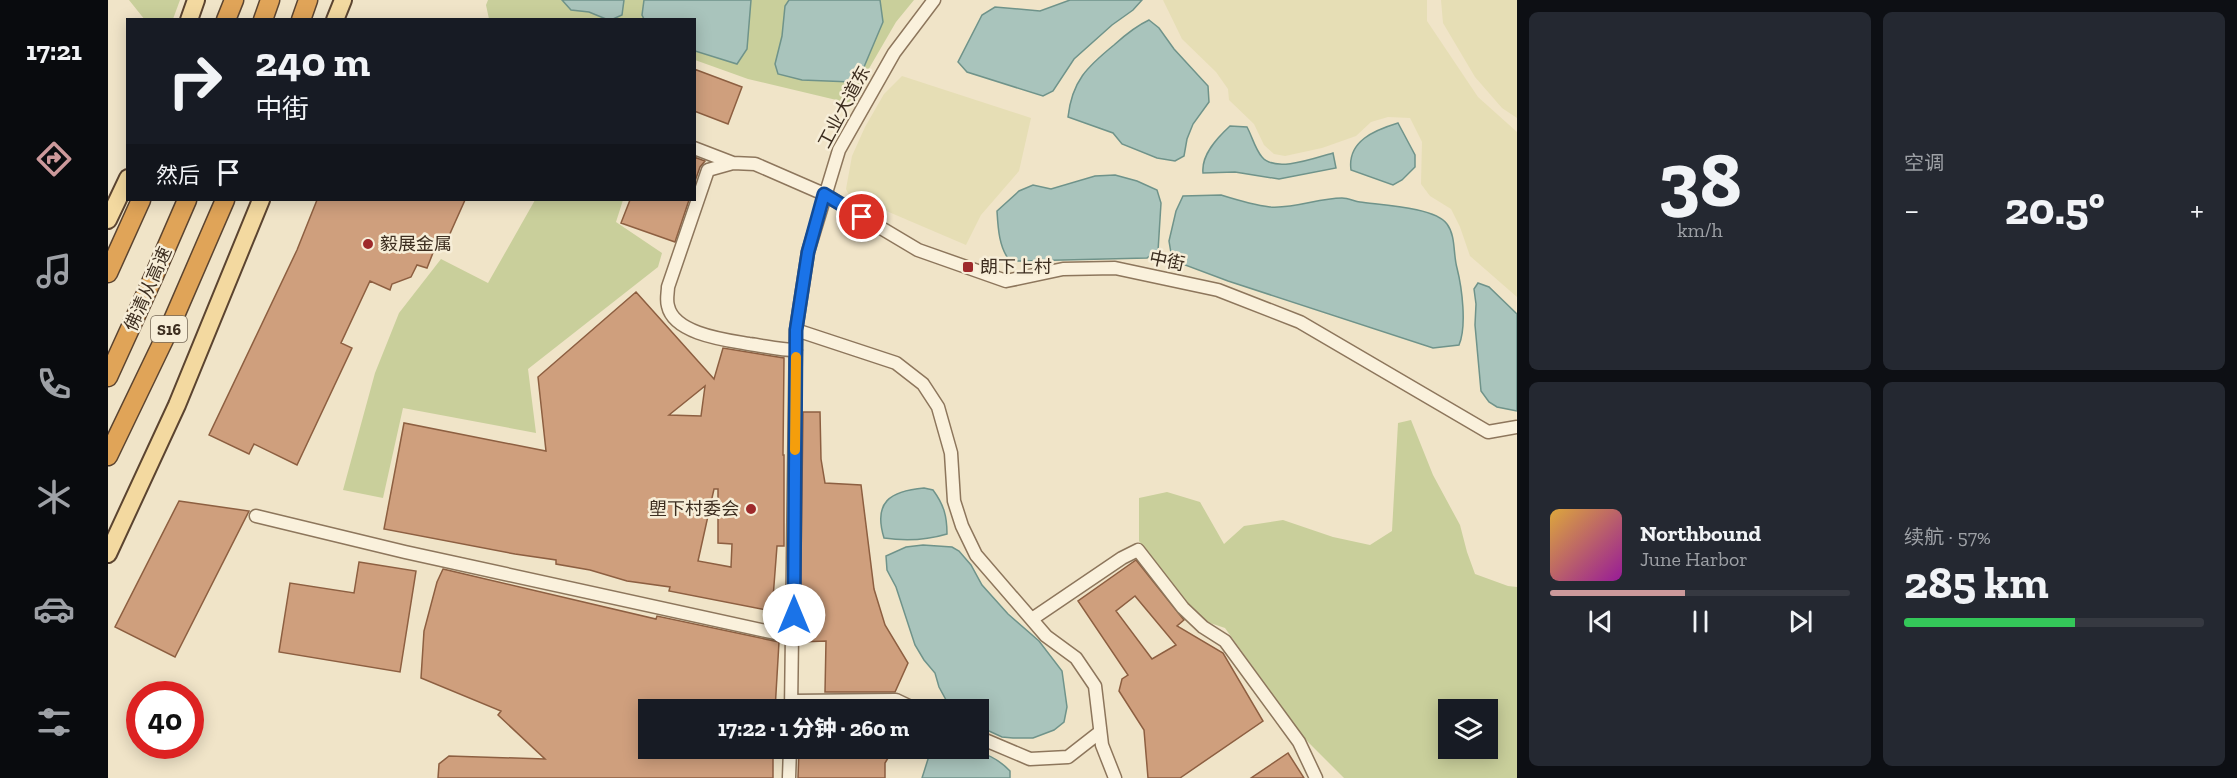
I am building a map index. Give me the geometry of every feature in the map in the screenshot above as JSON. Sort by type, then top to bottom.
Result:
[{"type":"highway","points":[[216,18],[222,0]]},
{"type":"highway","points":[[227,18],[234,0]]},
{"type":"highway","points":[[263,18],[270,0]]},
{"type":"highway","points":[[302,18],[308,0]]},
{"type":"highway","points":[[108,273],[141,201]]},
{"type":"highway","name":"佛清从高速","points":[[108,377],[187,201]]},
{"type":"highway","name":"佛清从高速","points":[[108,456],[170,327],[225,201]]},
{"type":"main road","points":[[190,18],[196,0]]},
{"type":"main road","points":[[336,18],[343,0]]},
{"type":"main road","points":[[108,220],[126,182]]},
{"type":"main road","points":[[108,554],[177,405],[261,201]]},
{"type":"street","name":"工业大道东","points":[[791,699],[794,637],[796,330],[808,252],[838,150],[894,53],[934,0]]},
{"type":"street","name":"中街","points":[[696,149],[733,163],[754,164],[824,194],[918,250],[1006,281],[1064,269],[1115,268],[1218,290],[1300,322],[1488,432],[1517,428]]},
{"type":"street","points":[[733,163],[708,171],[668,287],[668,306],[678,322],[697,332],[716,338],[781,350],[796,350]]},
{"type":"street","points":[[796,330],[896,363],[923,384],[938,407],[951,453],[954,501],[962,526],[976,555],[1046,636],[1076,658],[1095,686],[1102,745],[1115,778]]},
{"type":"street","points":[[256,516],[405,552],[794,637]]},
{"type":"street","points":[[1032,619],[1122,558],[1138,550],[1183,608],[1203,627],[1226,641],[1299,742],[1316,778]]},
{"type":"street","points":[[989,742],[1030,759],[1068,757],[1101,732]]},
{"type":"street","points":[[789,778],[790,759]]},
{"type":"shaded area","points":[[1163,0],[1427,0],[1427,21],[1478,97],[1517,132],[1517,297],[1470,256],[1451,209],[1430,196],[1421,184],[1422,142],[1410,118],[1388,117],[1371,122],[1356,136],[1322,148],[1285,156],[1274,154],[1264,145],[1254,124],[1229,100],[1228,89],[1216,72],[1182,39]]},
{"type":"shaded area","points":[[1441,0],[1517,0],[1517,118],[1502,108],[1475,77],[1443,23]]},
{"type":"shaded area","points":[[902,76],[1031,118],[1019,171],[981,215],[966,245],[849,195],[846,189],[852,156],[865,127],[884,94]]},
{"type":"green space","points":[[129,0],[180,0],[173,18],[143,18]]},
{"type":"green space","points":[[488,0],[914,0],[896,22],[849,103],[748,79],[696,60],[696,18],[489,18],[486,5]]},
{"type":"green space","points":[[534,201],[623,201],[616,222],[662,253],[658,267],[528,369],[536,433],[403,408],[383,498],[343,490],[375,373],[399,313],[441,259],[488,283]]},
{"type":"green space","points":[[1411,420],[1433,475],[1460,525],[1475,574],[1517,587],[1517,778],[1344,778],[1304,738],[1225,628],[1207,622],[1179,599],[1139,541],[1139,498],[1167,492],[1200,502],[1224,544],[1244,526],[1283,520],[1333,537],[1370,545],[1392,531],[1398,423]]},
{"type":"water","points":[[562,0],[624,0],[622,15],[615,18],[604,18],[589,12],[571,10]]},
{"type":"water","points":[[644,0],[751,0],[747,49],[737,64],[696,51],[696,18],[644,18]]},
{"type":"water","points":[[789,0],[880,0],[883,22],[861,74],[852,82],[802,80],[778,74],[775,64],[782,36],[785,6]]},
{"type":"water","points":[[1070,0],[1142,0],[1074,59],[1053,91],[1043,96],[967,72],[958,62],[982,15],[995,7],[1040,11]]},
{"type":"water","points":[[1149,20],[1159,28],[1174,49],[1208,86],[1209,102],[1193,124],[1184,156],[1175,161],[1157,158],[1122,144],[1113,133],[1068,117],[1073,94],[1082,76],[1126,34]]},
{"type":"water","points":[[1398,123],[1415,155],[1415,167],[1402,180],[1393,185],[1351,170],[1353,151],[1364,138]]},
{"type":"water","points":[[1230,126],[1247,127],[1255,146],[1268,162],[1296,163],[1333,153],[1336,168],[1279,179],[1235,172],[1203,173],[1207,153]]},
{"type":"water","points":[[1115,175],[1157,190],[1161,203],[1158,251],[1147,258],[1010,261],[1006,256],[1001,244],[997,211],[1019,191],[1033,185],[1051,189],[1095,176]]},
{"type":"water","points":[[1221,195],[1270,207],[1344,198],[1419,210],[1441,218],[1452,234],[1461,286],[1463,328],[1459,345],[1433,348],[1177,262],[1171,253],[1169,241],[1176,211],[1183,196]]},
{"type":"water","points":[[1478,283],[1489,287],[1517,314],[1517,411],[1497,407],[1489,402],[1481,391],[1474,289]]},
{"type":"water","points":[[924,488],[933,490],[940,501],[947,534],[932,538],[884,538],[881,515],[887,501],[902,492]]},
{"type":"water","points":[[923,545],[952,547],[959,551],[971,565],[982,585],[1008,614],[1039,641],[1062,671],[1067,707],[1064,722],[1054,730],[1033,738],[1002,737],[989,731],[989,699],[946,699],[935,673],[915,645],[896,587],[887,570],[886,556],[906,547]]},
{"type":"water","points":[[989,756],[1010,771],[1010,778],[922,778],[928,759],[989,759]]},
{"type":"building","points":[[696,70],[742,87],[728,124],[696,112]]},
{"type":"building","points":[[696,158],[705,161],[696,178]]},
{"type":"building","points":[[317,201],[465,201],[448,238],[440,235],[427,268],[417,265],[411,277],[392,284],[390,290],[370,281],[341,343],[352,348],[297,465],[254,444],[249,454],[209,435],[297,250]]},
{"type":"building","points":[[630,201],[689,201],[675,242],[621,223]]},
{"type":"building","points":[[636,292],[714,379],[723,348],[784,358],[784,546],[777,546],[772,611],[669,591],[670,587],[627,581],[590,570],[556,564],[556,560],[384,529],[404,423],[546,451],[538,377]],"holes":[[[705,386],[701,416],[669,415]],[[714,489],[718,489],[718,543],[732,544],[731,567],[698,561]]]},
{"type":"building","points":[[803,412],[820,412],[821,459],[825,483],[861,485],[874,589],[885,625],[908,663],[895,692],[825,692],[826,641],[800,642]]},
{"type":"building","points":[[179,501],[249,511],[175,657],[115,627]]},
{"type":"building","points":[[1136,560],[1184,620],[1177,626],[1223,653],[1263,721],[1180,778],[1148,778],[1144,730],[1119,691],[1122,679],[1128,675],[1078,601]],"holes":[[[1135,596],[1176,645],[1152,659],[1116,611]]]},
{"type":"building","points":[[359,562],[416,571],[400,672],[279,652],[290,583],[354,593]]},
{"type":"building","points":[[443,569],[656,619],[657,616],[779,642],[776,699],[638,699],[638,759],[773,759],[773,778],[438,778],[439,764],[449,756],[545,759],[498,715],[501,711],[421,678],[424,631],[437,582]]},
{"type":"building","points":[[1288,753],[1304,778],[1251,778]]},
{"type":"building","points":[[799,759],[887,759],[885,763],[885,778],[798,778]]},
{"type":"slow traffic","points":[[795,450],[796,357]]},
{"type":"place","name":"毅展金属","points":[[368,244]]},
{"type":"place","name":"朗下上村","points":[[968,267]]},
{"type":"place","name":"塱下村委会","points":[[751,509]]},
{"type":"route","points":[[794,615],[796,330],[808,252],[824,194],[862,217]]}]
